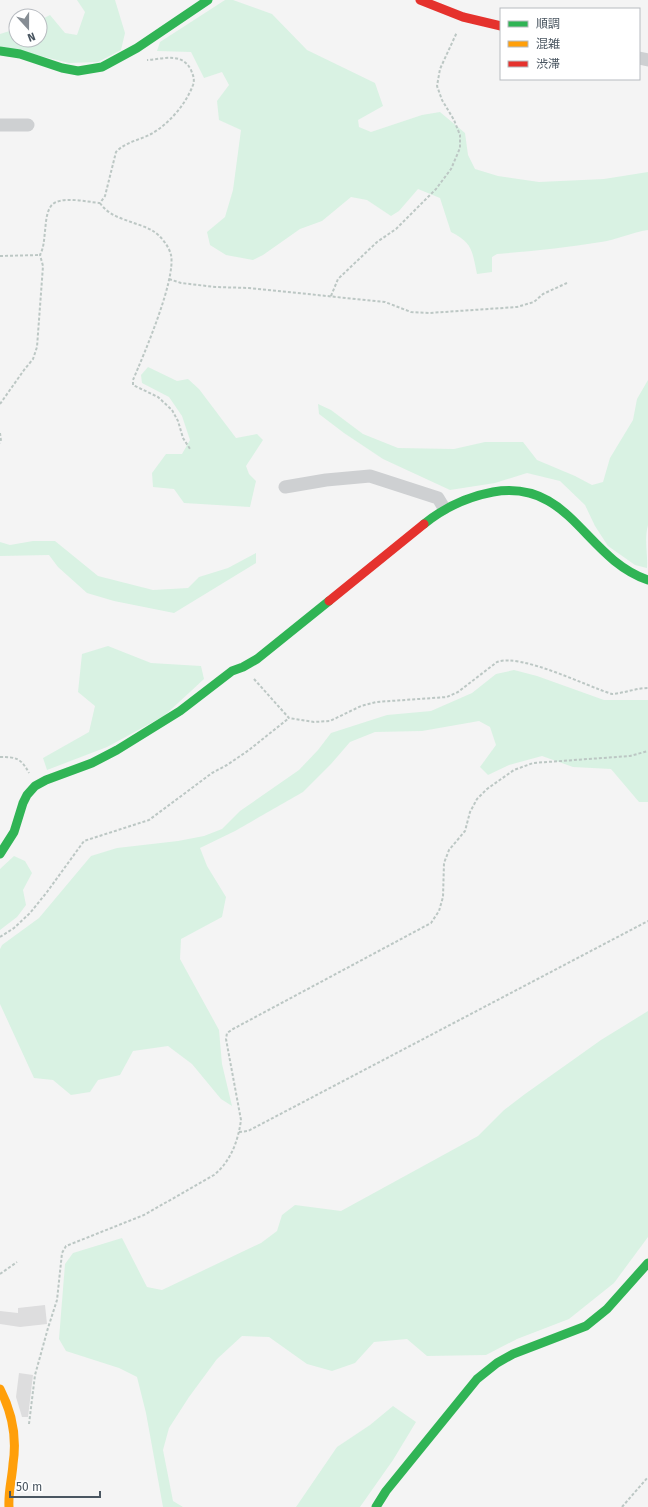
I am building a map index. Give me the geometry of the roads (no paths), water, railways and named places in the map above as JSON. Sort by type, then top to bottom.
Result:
[{"type":"street","points":[[0,52],[20,54],[62,68],[78,71],[102,68],[137,48],[208,0]]},
{"type":"street","points":[[420,0],[464,17],[500,26]]},
{"type":"street","points":[[0,125],[28,125]]},
{"type":"street","points":[[285,487],[326,480],[370,476],[438,498],[444,508]]},
{"type":"street","points":[[0,854],[14,832],[27,794],[35,786],[46,780],[92,763],[117,750],[180,712],[232,671],[257,659],[444,508],[458,501],[498,491],[521,491],[538,495],[557,505],[606,553],[630,573],[648,580]]},
{"type":"street","points":[[376,1507],[386,1491],[477,1379],[497,1363],[513,1354],[586,1326],[607,1309],[648,1263]]},
{"type":"street","points":[[0,1389],[12,1418],[14,1435],[14,1458],[8,1486],[9,1507]]}]
